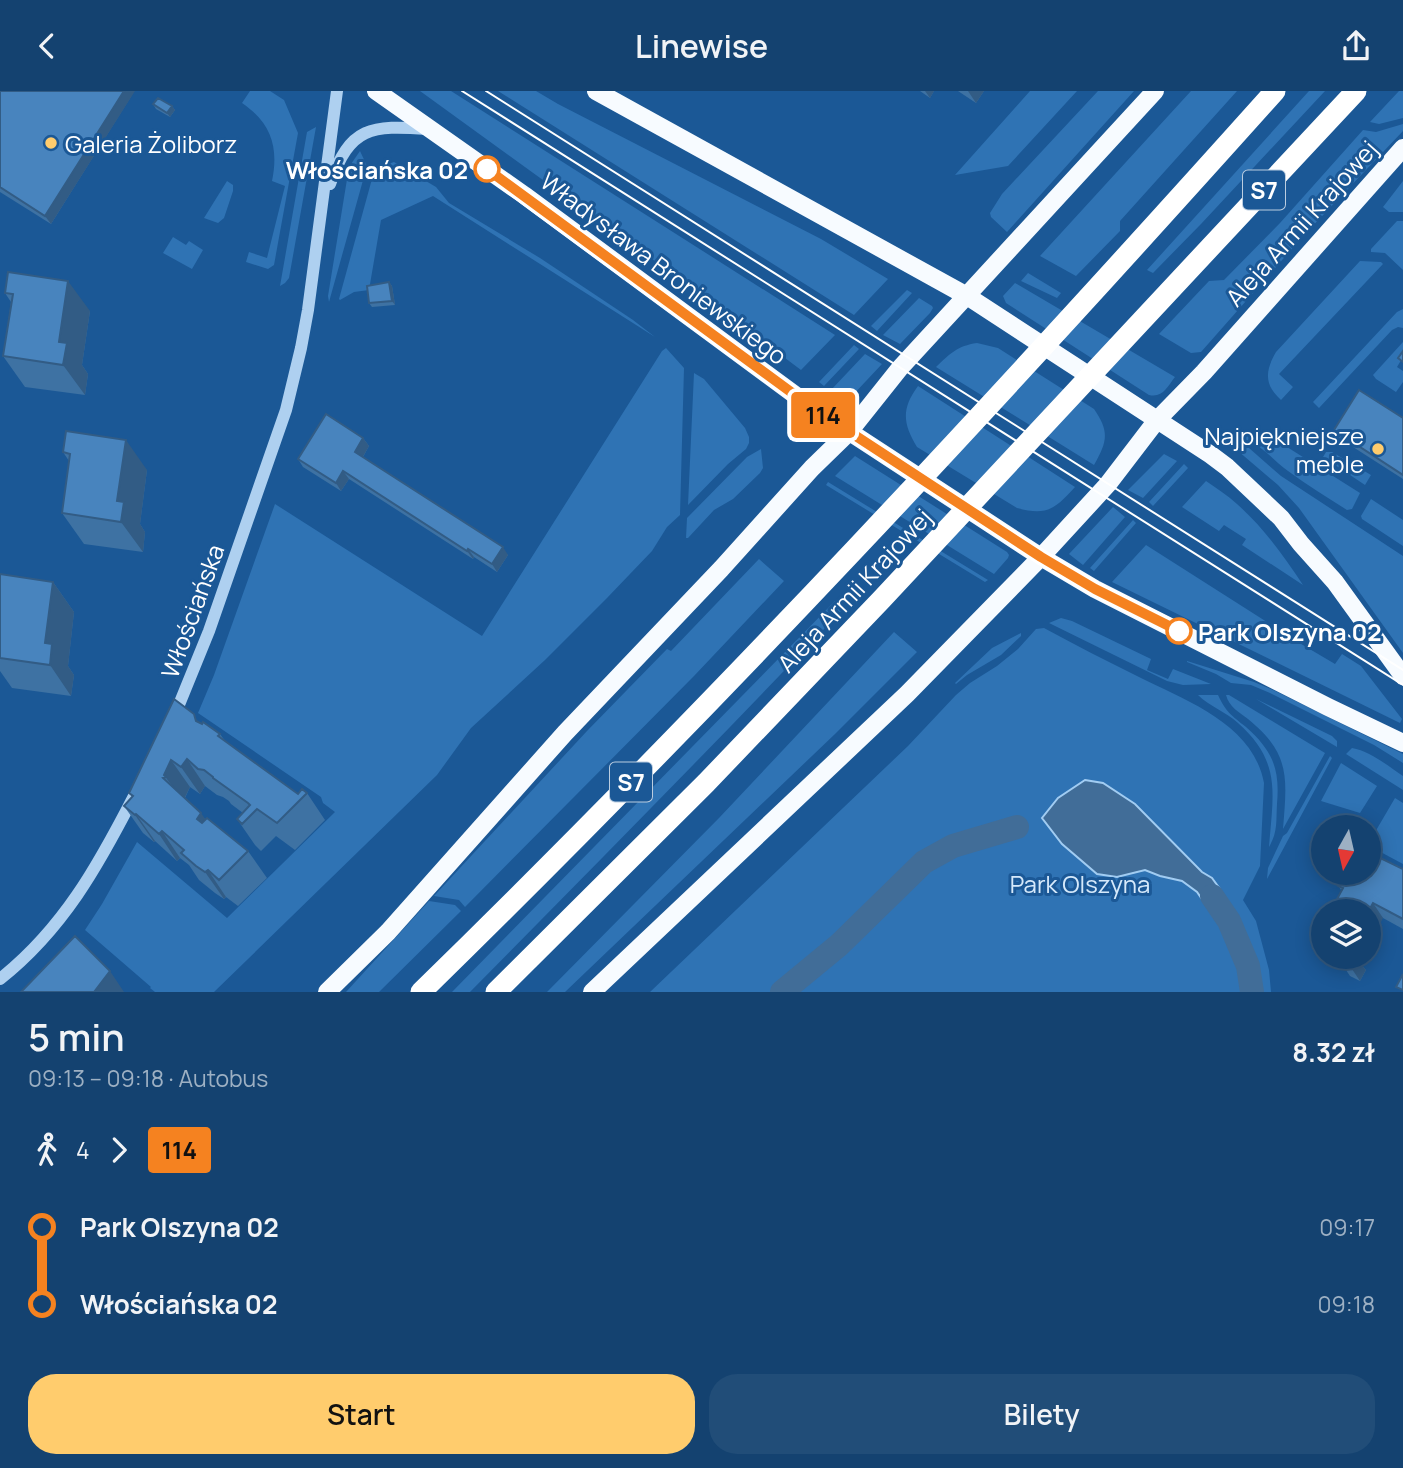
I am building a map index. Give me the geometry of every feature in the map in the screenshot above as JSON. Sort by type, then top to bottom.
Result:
[{"type":"highway","name":"Aleja Armii Krajowej","points":[[421,992],[549,867],[838,568],[1126,257],[1275,91]]},
{"type":"highway","name":"Aleja Armii Krajowej","points":[[496,992],[706,783],[882,599],[1356,91]]},
{"type":"main road","name":"Władysława Broniewskiego","points":[[376,91],[524,195],[810,406],[1041,557],[1095,589],[1328,708],[1403,743]]},
{"type":"main road","points":[[596,91],[967,296],[1227,467],[1281,517],[1335,582],[1403,676]]},
{"type":"main road","points":[[327,992],[388,932],[565,733],[721,569],[811,468],[849,432],[900,368],[1155,91]]},
{"type":"main road","name":"Aleja Armii Krajowej","points":[[592,992],[907,694],[1041,557],[1108,484],[1157,420],[1204,372],[1403,148]]},
{"type":"street","name":"Włościańska","points":[[167,732],[209,631],[286,410],[307,319],[337,91]]},
{"type":"street","name":"Włościańska","points":[[320,211],[336,166],[349,144],[360,135],[396,127],[429,129]]},
{"type":"street","points":[[0,979],[58,922],[88,882],[138,788]]},
{"type":"green space","points":[[250,91],[270,91],[284,100],[298,133],[274,265],[268,269],[246,262],[249,252],[267,258],[285,186],[272,181],[273,147],[266,128],[242,103]]},
{"type":"green space","points":[[420,91],[451,91],[835,335],[801,370]]},
{"type":"green space","points":[[498,91],[536,91],[821,239],[888,279],[854,315]]},
{"type":"green space","points":[[1030,91],[1077,91],[1008,166],[955,175]]},
{"type":"green space","points":[[1098,91],[1134,91],[1007,232],[990,213],[1002,194]]},
{"type":"green space","points":[[1191,91],[1237,91],[1120,221],[1120,231],[1076,276],[1040,256]]},
{"type":"green space","points":[[1309,91],[1325,91],[1153,273],[1147,270]]},
{"type":"green space","points":[[1399,91],[1403,91],[1403,118],[1379,124],[1370,122]]},
{"type":"green space","points":[[1403,124],[1403,131],[1305,234],[1201,352],[1191,353],[1159,334],[1209,281],[1224,280],[1280,223],[1363,130],[1376,132]]},
{"type":"green space","points":[[316,127],[289,278],[280,286],[307,132]]},
{"type":"green space","points":[[360,151],[367,166],[329,302],[349,167]]},
{"type":"green space","points":[[394,162],[436,187],[449,203],[540,258],[655,337],[433,196],[381,220],[369,290],[354,292],[340,300],[375,168]]},
{"type":"green space","points":[[227,181],[233,185],[233,191],[224,218],[218,223],[204,218]]},
{"type":"green space","points":[[1403,181],[1403,212],[1389,212],[1383,207]]},
{"type":"green space","points":[[1397,221],[1403,221],[1403,270],[1385,253],[1371,252]]},
{"type":"green space","points":[[173,237],[186,245],[189,241],[203,250],[192,269],[163,253]]},
{"type":"green space","points":[[1360,261],[1383,264],[1279,374],[1293,387],[1281,400],[1272,389],[1268,377],[1276,352]]},
{"type":"green space","points":[[1028,273],[1061,293],[1057,298],[1021,281]]},
{"type":"green space","points":[[1015,283],[1175,377],[1161,393],[1149,395],[1006,303],[1003,296]]},
{"type":"green space","points":[[907,290],[912,293],[877,331],[871,326]]},
{"type":"green space","points":[[919,298],[933,308],[900,344],[883,335]]},
{"type":"green space","points":[[1403,309],[1403,328],[1392,330],[1319,408],[1313,402],[1397,312]]},
{"type":"green space","points":[[1403,342],[1403,357],[1397,367],[1403,371],[1403,382],[1396,392],[1373,375]]},
{"type":"green space","points":[[977,343],[998,348],[1094,409],[1103,424],[1105,437],[1094,465],[936,367],[955,351]]},
{"type":"green space","points":[[854,345],[859,349],[824,386],[819,382]]},
{"type":"green space","points":[[666,348],[684,368],[680,515],[667,527],[652,551],[607,598],[471,728],[437,775],[214,992],[155,992],[85,930],[137,842],[227,918],[335,812],[323,803],[321,797],[198,713],[275,504],[482,636]]},
{"type":"green space","points":[[865,354],[882,364],[849,399],[831,390]]},
{"type":"green space","points":[[694,373],[704,379],[745,428],[749,443],[688,505]]},
{"type":"green space","points":[[918,386],[1075,487],[1050,509],[1036,511],[1017,508],[917,447],[906,417],[909,402]]},
{"type":"green space","points":[[1246,434],[1268,435],[1360,493],[1352,509],[1347,510],[1282,467],[1261,448],[1243,439]]},
{"type":"green space","points":[[1231,445],[1249,448],[1281,476],[1403,556],[1403,653],[1299,508],[1278,485]]},
{"type":"green space","points":[[761,449],[763,468],[760,473],[733,499],[714,510],[686,538],[687,518],[747,457]]},
{"type":"green space","points":[[1326,452],[1332,452],[1371,475],[1365,485],[1323,457]]},
{"type":"green space","points":[[1164,454],[1177,461],[1143,498],[1128,490]]},
{"type":"green space","points":[[855,456],[1007,552],[1008,558],[994,574],[835,476]]},
{"type":"green space","points":[[1184,464],[1188,468],[1153,506],[1149,502]]},
{"type":"green space","points":[[1206,481],[1256,522],[1303,585],[1242,545],[1246,539],[1224,525],[1219,531],[1182,507]]},
{"type":"green space","points":[[828,482],[988,580],[985,582],[826,485]]},
{"type":"green space","points":[[1371,499],[1403,520],[1403,546],[1362,519],[1361,516]]},
{"type":"green space","points":[[1113,507],[1125,517],[1083,565],[1069,554]]},
{"type":"green space","points":[[1133,520],[1136,523],[1094,571],[1090,568]]},
{"type":"green space","points":[[1146,545],[1273,626],[1270,631],[1288,642],[1291,638],[1335,664],[1342,654],[1361,666],[1402,719],[1400,723],[1112,582]]},
{"type":"green space","points":[[759,559],[784,581],[694,676],[465,907],[459,900],[434,896],[587,731],[667,649],[671,651]]},
{"type":"green space","points":[[835,601],[844,608],[658,801],[470,992],[452,992]]},
{"type":"green space","points":[[1061,618],[1151,659],[1147,670],[1168,679],[1173,669],[1211,684],[1183,685],[1167,681],[1049,623]]},
{"type":"green space","name":"Park Olszyna","points":[[1044,628],[1197,706],[1232,730],[1247,745],[1257,762],[1264,783],[1260,866],[1243,900],[1256,921],[1269,970],[1271,992],[650,992],[908,746],[956,695],[1018,649],[1036,629]]},
{"type":"green space","points":[[894,632],[917,652],[565,992],[547,992],[719,818]]},
{"type":"green space","points":[[1021,633],[1001,655],[955,683],[992,648]]},
{"type":"green space","points":[[1187,661],[1273,690],[1403,754],[1403,763],[1374,745],[1270,693],[1251,685],[1231,683]]},
{"type":"green space","points":[[1198,695],[1218,695],[1229,713],[1263,744],[1273,761],[1278,792],[1274,836],[1269,847],[1272,780],[1262,751],[1238,723]]},
{"type":"green space","points":[[1226,695],[1325,753],[1283,829],[1285,781],[1279,756],[1262,732],[1232,706]]},
{"type":"green space","points":[[1256,699],[1332,736],[1337,741],[1337,747]]},
{"type":"green space","points":[[1352,748],[1372,756],[1403,776],[1403,790],[1346,754]]},
{"type":"green space","points":[[1330,756],[1332,758],[1267,879],[1268,868],[1283,836]]},
{"type":"green space","points":[[1341,763],[1377,786],[1360,813],[1321,801]]},
{"type":"green space","points":[[1395,798],[1403,803],[1403,864],[1381,852],[1381,822]]},
{"type":"green space","points":[[429,901],[455,905],[461,911],[379,992],[346,992]]},
{"type":"shaded area","points":[[1085,780],[1103,783],[1135,804],[1202,872],[1212,878],[1230,910],[1232,922],[1227,925],[1197,892],[1182,881],[1145,870],[1117,877],[1097,874],[1062,844],[1042,818],[1058,798]]},
{"type":"building","name":"Galeria Żoliborz","points":[[0,91],[124,91],[45,216],[0,187]]},
{"type":"building","points":[[158,98],[172,106],[167,113],[153,104]]},
{"type":"building","points":[[8,272],[68,281],[59,342],[67,343],[63,365],[3,356],[13,294],[5,293]]},
{"type":"building","points":[[389,282],[392,301],[369,303],[367,286]]},
{"type":"building","points":[[1359,390],[1403,418],[1403,475],[1334,430]]},
{"type":"building","points":[[326,414],[363,438],[355,452],[503,547],[492,564],[468,549],[467,551],[343,471],[336,483],[298,459]]},
{"type":"building","points":[[66,431],[126,440],[117,501],[124,502],[121,522],[62,513],[70,454],[63,452]]},
{"type":"building","points":[[0,574],[53,582],[45,643],[52,644],[50,665],[0,658]]},
{"type":"building","points":[[174,699],[194,714],[196,721],[202,724],[203,722],[220,734],[218,736],[298,794],[302,789],[307,793],[277,823],[257,809],[242,824],[237,819],[250,805],[248,803],[187,759],[181,767],[171,760],[164,775],[166,777],[163,778],[201,813],[197,819],[202,823],[207,818],[248,851],[219,880],[208,870],[205,872],[196,866],[181,853],[184,850],[162,831],[159,834],[124,806],[133,796],[129,793]]},
{"type":"building","points":[[1381,858],[1403,869],[1403,919],[1381,907],[1381,899],[1337,899],[1343,888],[1338,886],[1381,885]]},
{"type":"building","points":[[75,936],[110,971],[94,992],[21,992]]},
{"type":"building","points":[[1403,974],[1403,990],[1396,987]]},
{"type":"waterway","points":[[782,992],[839,945],[924,862],[953,846],[1017,827]]},
{"type":"waterway","points":[[1212,896],[1229,921],[1248,966],[1252,992]]},
{"type":"tram line","points":[[462,91],[1403,685]]},
{"type":"tram line","points":[[486,91],[1403,670]]},
{"type":"bus line","name":"114","points":[[487,169],[810,406],[1041,557],[1095,589],[1179,631]]},
{"type":"place","name":"Galeria Żoliborz","points":[[51,143]]},
{"type":"place","name":"Włościańska 02","points":[[487,169]]},
{"type":"place","name":"Najpiękniejsze meble","points":[[1378,449]]},
{"type":"place","name":"Park Olszyna 02","points":[[1179,631]]}]
